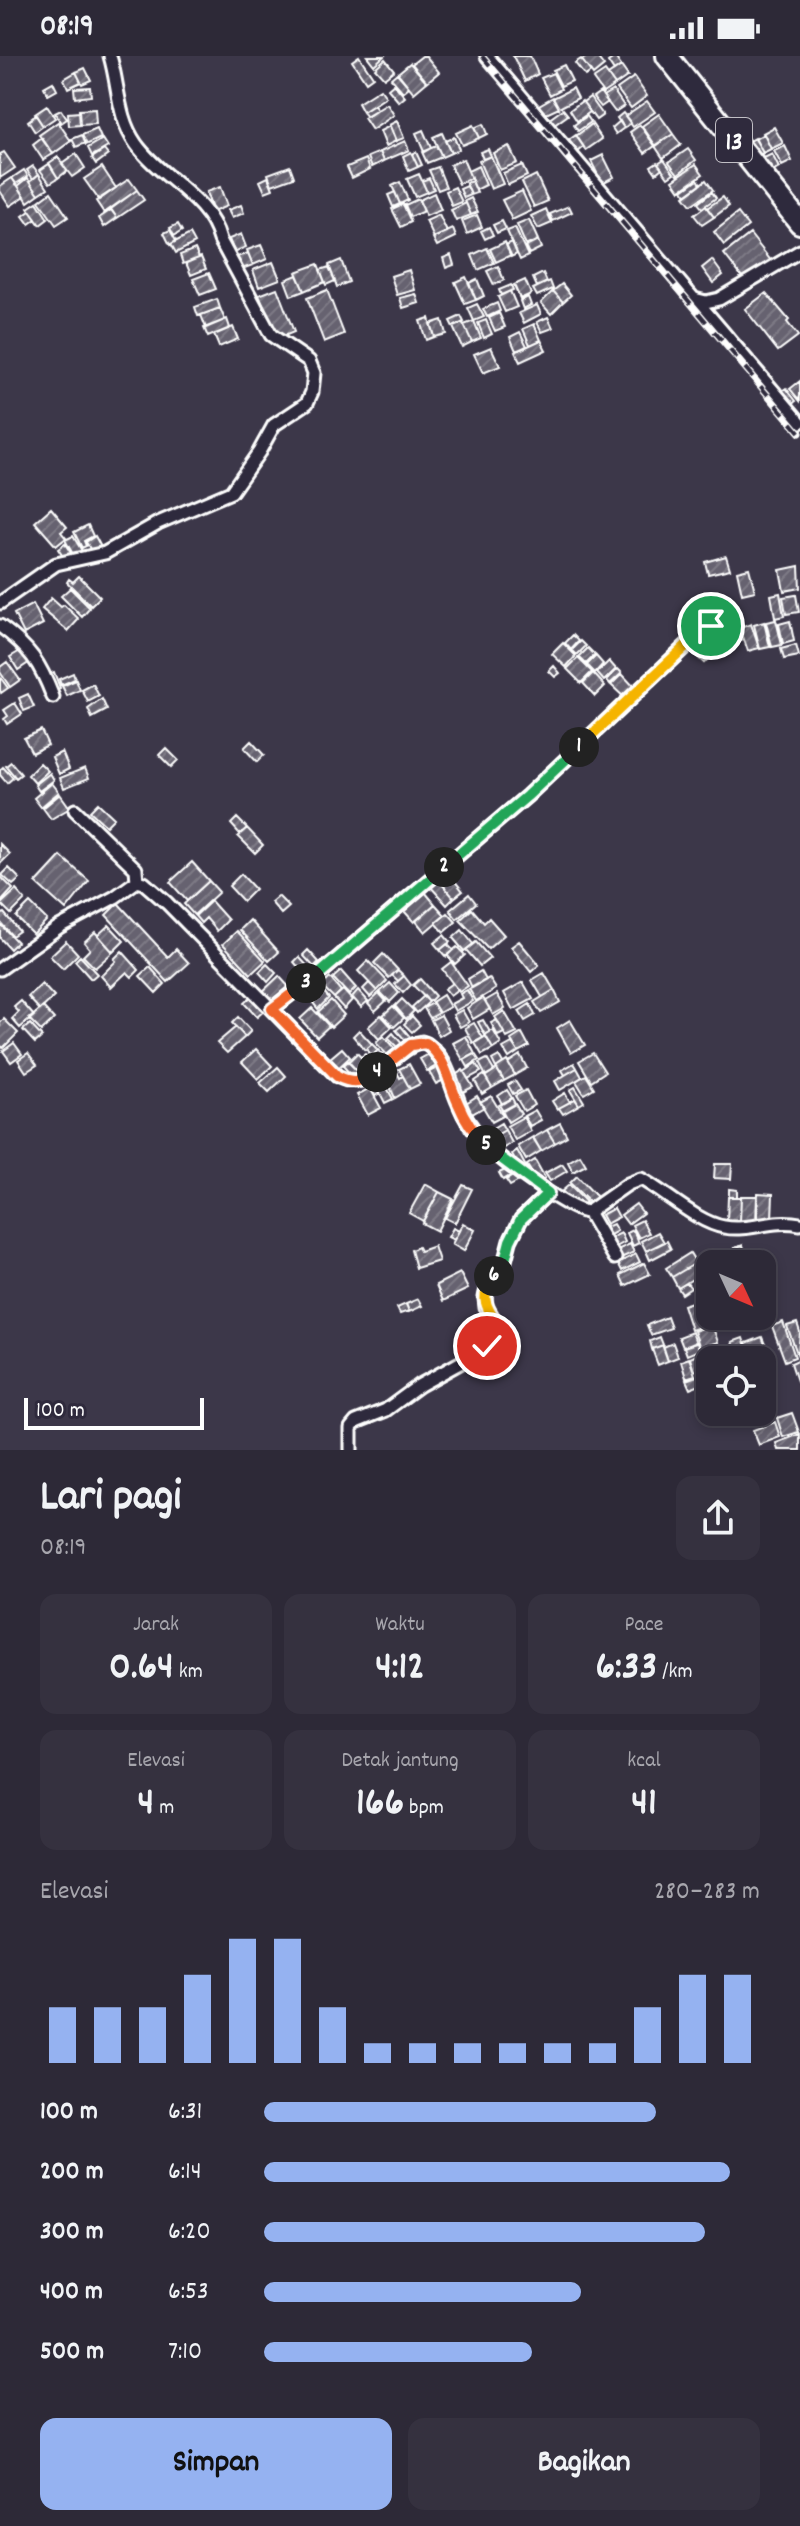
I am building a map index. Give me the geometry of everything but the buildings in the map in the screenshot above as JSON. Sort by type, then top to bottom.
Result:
[{"type":"highway","name":"13","points":[[667,56],[800,223]]},
{"type":"street","points":[[0,603],[56,564],[105,553],[158,523],[231,492],[274,425],[302,408],[312,392],[314,373],[309,361],[271,335],[220,240],[216,224],[189,194],[151,164],[134,141],[118,103],[118,81],[110,56]]},
{"type":"street","points":[[487,56],[800,422]]},
{"type":"street","points":[[694,299],[706,302],[719,299],[800,251]]},
{"type":"street","points":[[0,626],[24,644],[38,662],[53,697]]},
{"type":"street","points":[[272,1009],[316,977],[527,796],[707,626],[711,626],[724,645]]},
{"type":"street","points":[[75,810],[136,869],[137,881]]},
{"type":"street","points":[[137,881],[155,892],[318,1058],[346,1080],[359,1082],[369,1079],[411,1045],[426,1043],[438,1052],[458,1104],[481,1140],[548,1193],[580,1211],[588,1212],[628,1184],[641,1179],[700,1217],[724,1227],[744,1227],[773,1221],[800,1224]]},
{"type":"street","points":[[0,969],[59,927],[115,897],[137,881]]},
{"type":"street","points":[[351,1450],[351,1428],[356,1422],[386,1410],[420,1385],[476,1354],[497,1337],[499,1328],[486,1308],[488,1284],[504,1264],[510,1241],[521,1219],[548,1193]]},
{"type":"street","points":[[588,1212],[615,1258]]},
{"type":"railway","points":[[482,56],[800,433]]},
{"type":"route","points":[[487,1346],[500,1332],[486,1308],[488,1284],[504,1264],[510,1241],[521,1219],[548,1193],[481,1140],[458,1104],[438,1052],[426,1043],[411,1045],[369,1079],[359,1082],[346,1080],[337,1076],[318,1058],[272,1009],[316,977],[527,796],[707,626],[711,626]]}]
